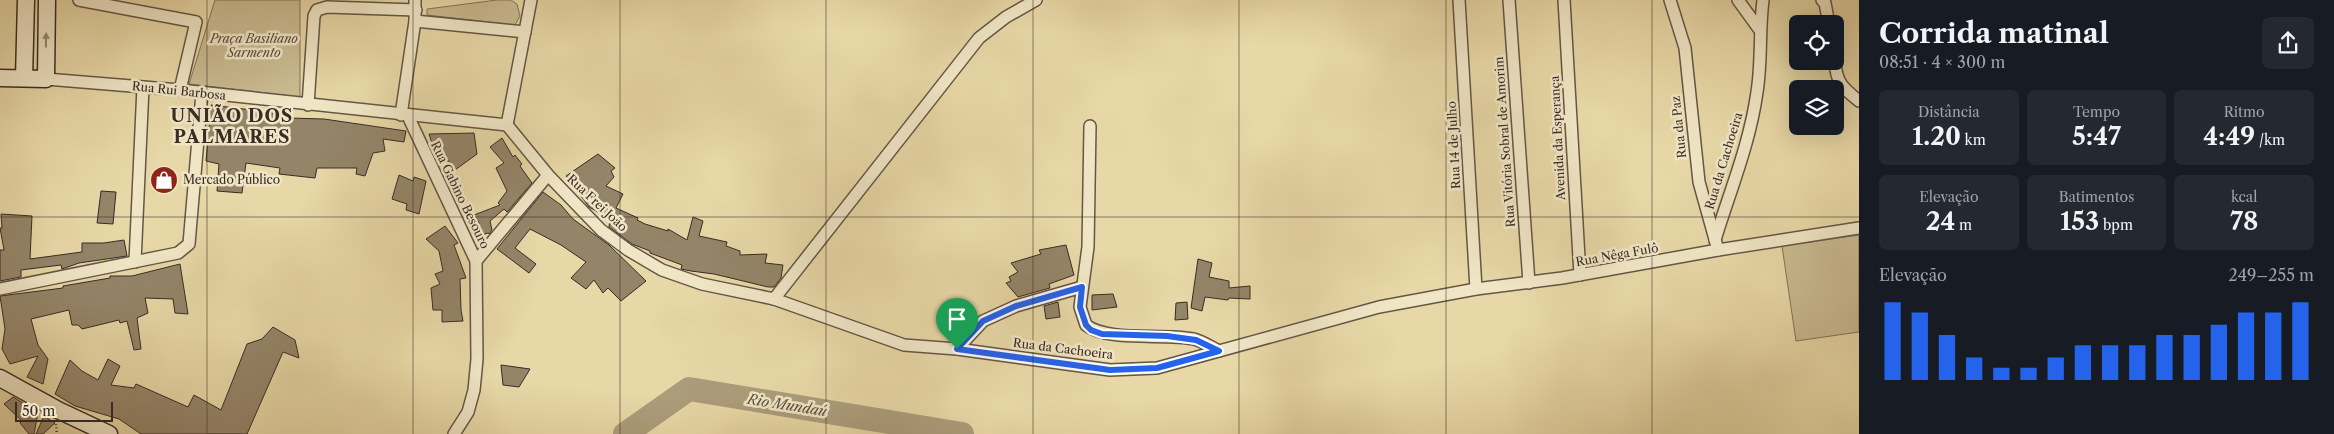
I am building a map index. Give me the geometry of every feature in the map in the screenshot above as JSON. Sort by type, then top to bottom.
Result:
[{"type":"main road","points":[[24,78],[26,0]]},
{"type":"main road","points":[[46,79],[47,0]]},
{"type":"main road","name":"Rua Rui Barbosa","points":[[0,78],[46,79]]},
{"type":"main road","points":[[0,378],[58,410],[109,434]]},
{"type":"street","points":[[79,0],[196,22],[180,90]]},
{"type":"street","points":[[507,125],[531,0]]},
{"type":"street","points":[[774,299],[980,38],[1006,16],[1036,0]]},
{"type":"street","name":"Rua 14 de Julho","points":[[1459,0],[1476,288]]},
{"type":"street","name":"Rua Vitória Sobral de Amorim","points":[[1510,0],[1529,283]]},
{"type":"street","name":"Avenida da Esperança","points":[[1564,0],[1580,275]]},
{"type":"street","name":"Rua da Paz","points":[[1670,0],[1685,48],[1699,182],[1716,245]]},
{"type":"street","points":[[1738,0],[1759,29]]},
{"type":"street","name":"Rua da Cachoeira","points":[[1716,245],[1748,138],[1761,64],[1759,29],[1763,0]]},
{"type":"street","points":[[1824,1],[1828,15]]},
{"type":"street","points":[[308,105],[314,16],[317,10],[327,7],[416,6],[525,32]]},
{"type":"street","points":[[405,116],[416,6]]},
{"type":"street","points":[[1835,70],[1840,86],[1859,102]]},
{"type":"street","name":"Rua Rui Barbosa","points":[[46,79],[180,90],[405,116],[507,125]]},
{"type":"street","points":[[135,262],[143,87]]},
{"type":"street","points":[[0,289],[178,253],[189,244],[202,93]]},
{"type":"street","name":"Rua Gabino Besouro","points":[[405,116],[476,261],[477,359],[474,390],[468,412],[454,434]]},
{"type":"street","name":"Rua Frei João","points":[[507,125],[548,175],[601,230],[628,250],[662,270],[702,284],[774,299]]},
{"type":"street","points":[[1090,126],[1088,247],[1080,307],[1086,325],[1091,330],[1102,334],[1167,336],[1196,340],[1219,351]]},
{"type":"street","points":[[476,261],[548,175]]},
{"type":"street","name":"Rua Nêga Fulô","points":[[1379,307],[1476,288],[1529,283],[1580,275],[1716,245],[1859,228]]},
{"type":"street","points":[[957,349],[983,321],[1016,306],[1082,287]]},
{"type":"street","name":"Rua da Cachoeira","points":[[774,299],[904,345],[957,349],[1110,370],[1157,368],[1379,307]]},
{"type":"green space","name":"Praça Basiliano Sarmento","points":[[215,0],[300,0],[300,97],[189,84]]},
{"type":"green space","points":[[511,0],[517,4],[520,16],[515,25],[427,15],[427,9]]},
{"type":"green space","points":[[1859,235],[1859,332],[1796,341],[1782,246]]},
{"type":"building","points":[[211,105],[268,112],[289,118],[324,119],[406,131],[404,142],[383,139],[385,151],[373,153],[365,176],[356,174],[357,168],[317,168],[315,178],[279,174],[280,168],[246,163],[242,193],[217,191],[219,164],[206,161]]},
{"type":"building","points":[[474,133],[477,154],[455,170],[449,161],[438,162],[429,134]]},
{"type":"building","points":[[502,138],[513,157],[515,155],[522,164],[520,166],[532,183],[507,212],[504,209],[490,221],[492,230],[489,234],[475,237],[470,227],[480,224],[474,215],[500,205],[498,203],[507,191],[496,168],[504,163],[490,147]]},
{"type":"building","points":[[598,154],[615,168],[611,171],[614,177],[606,186],[623,194],[616,208],[638,218],[637,220],[645,224],[668,231],[668,229],[687,240],[693,217],[703,221],[699,236],[727,242],[726,246],[740,251],[740,255],[767,254],[765,263],[783,265],[781,278],[774,287],[768,287],[714,274],[681,269],[682,265],[632,244],[609,227],[610,219],[589,207],[566,176]]},
{"type":"building","points":[[399,175],[413,181],[414,177],[426,181],[419,214],[406,210],[407,204],[392,199]]},
{"type":"building","points":[[101,191],[116,192],[113,224],[97,223]]},
{"type":"building","points":[[543,192],[561,205],[573,219],[609,245],[646,281],[621,301],[608,288],[603,293],[594,280],[586,289],[571,278],[586,262],[561,245],[530,229],[515,248],[536,264],[529,273],[497,249]]},
{"type":"building","points":[[1,214],[32,216],[30,259],[82,252],[82,243],[104,243],[124,240],[127,256],[79,263],[62,269],[61,265],[21,270],[21,277],[0,281],[0,250],[4,250],[0,228],[2,228]]},
{"type":"building","points":[[445,226],[458,243],[454,245],[466,278],[460,279],[463,321],[442,322],[442,310],[433,310],[431,288],[440,284],[435,274],[443,271],[439,251],[426,239]]},
{"type":"building","points":[[1066,245],[1074,275],[1049,284],[1050,288],[1018,297],[1006,283],[1011,281],[1009,277],[1018,272],[1011,263],[1041,254],[1039,250]]},
{"type":"building","points":[[1198,259],[1212,263],[1209,277],[1229,281],[1229,288],[1250,286],[1250,299],[1229,298],[1228,300],[1205,297],[1202,311],[1191,308]]},
{"type":"building","points":[[180,264],[188,314],[175,313],[173,299],[145,298],[148,313],[137,318],[141,349],[134,350],[127,321],[120,323],[119,320],[82,329],[78,325],[72,325],[69,310],[31,319],[38,345],[48,359],[43,384],[27,377],[38,356],[10,364],[2,349],[5,329],[0,296],[63,288],[63,286],[110,278],[110,276],[132,276]]},
{"type":"building","points":[[1113,294],[1117,307],[1092,310],[1092,295]]},
{"type":"building","points":[[1058,302],[1060,317],[1046,319],[1044,306]]},
{"type":"building","points":[[1187,302],[1188,319],[1175,320],[1176,303]]},
{"type":"building","points":[[273,327],[295,340],[299,358],[283,352],[247,434],[141,434],[119,419],[75,406],[55,394],[70,360],[82,371],[98,380],[108,359],[120,366],[111,385],[134,388],[136,384],[188,407],[194,395],[221,410],[247,344],[262,339]]},
{"type":"building","points":[[501,365],[530,369],[519,387],[503,385]]},
{"type":"building","points":[[13,397],[38,412],[34,434],[29,434],[20,423],[22,421],[4,404]]},
{"type":"building","points":[[44,416],[55,423],[43,434],[36,434]]},
{"type":"waterway","name":"Rio Mundaú","points":[[625,434],[689,389],[962,434]]},
{"type":"place","name":"Mercado Público","points":[[164,180]]},
{"type":"district","name":"UNIÃO DOS PALMARES","points":[[232,126]]},
{"type":"route","points":[[1082,287],[1080,307],[1086,325],[1091,330],[1102,334],[1167,336],[1196,340],[1219,351],[1157,368],[1110,370],[957,349],[983,321],[1016,306],[1082,287]]}]
